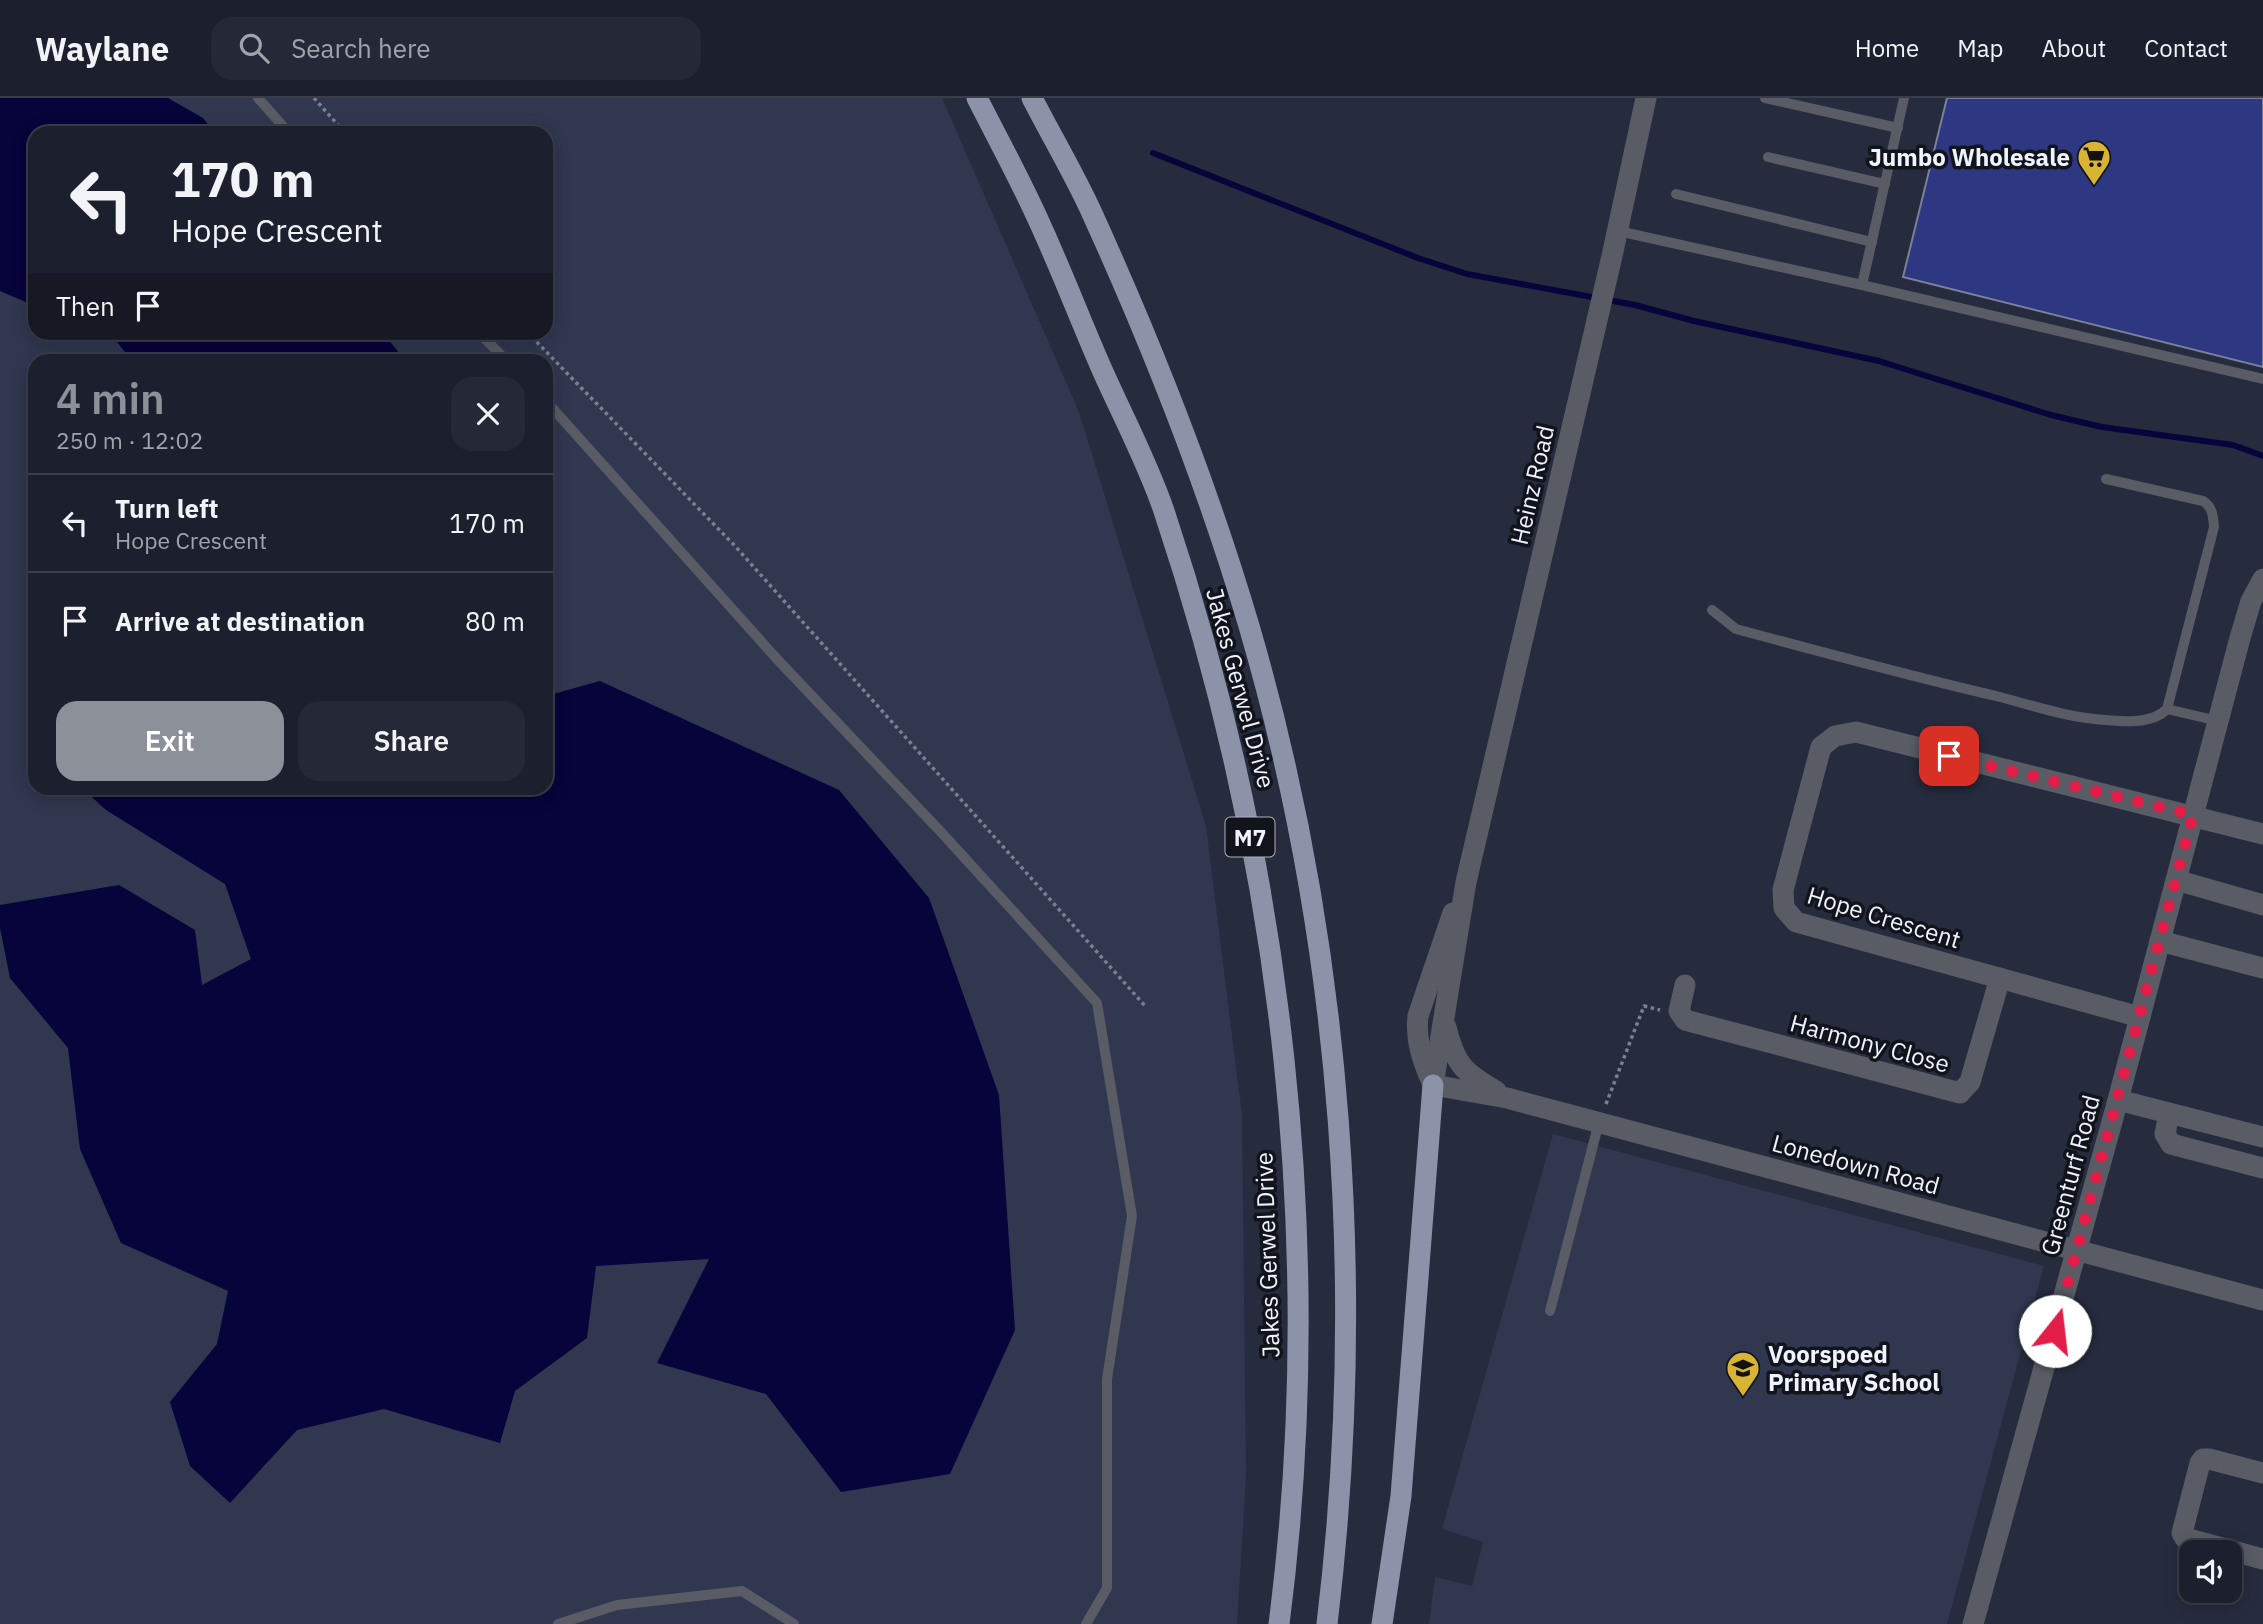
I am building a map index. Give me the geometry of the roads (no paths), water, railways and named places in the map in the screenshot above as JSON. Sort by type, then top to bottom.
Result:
[{"type":"highway","name":"Jakes Gerwel Drive","points":[[977,98],[1040,224],[1162,506],[1203,635],[1240,781],[1268,936],[1285,1074],[1296,1221],[1295,1447],[1279,1624]]},
{"type":"highway","name":"Jakes Gerwel Drive","points":[[1032,98],[1089,208],[1155,361],[1203,488],[1249,626],[1293,806],[1317,929],[1335,1083],[1343,1224],[1343,1444],[1328,1624]]},
{"type":"highway","points":[[1382,1624],[1401,1496],[1433,1085]]},
{"type":"street","name":"Heinz Road","points":[[1433,1085],[1466,883],[1618,231],[1646,98]]},
{"type":"street","name":"Greenturf Road","points":[[1973,1624],[2077,1251],[2251,601],[2263,579]]},
{"type":"street","name":"Hope Crescent","points":[[2140,1017],[1796,922],[1784,908],[1783,891],[1821,747],[1842,733],[1856,732],[2193,815]]},
{"type":"street","points":[[2193,815],[2263,834]]},
{"type":"street","points":[[2176,880],[2263,905]]},
{"type":"street","name":"Heinz Road","points":[[1433,1085],[1416,1033],[1418,1016],[1448,925],[1466,883]]},
{"type":"street","points":[[2160,941],[2263,968]]},
{"type":"street","name":"Harmony Close","points":[[1685,985],[1679,1014],[1685,1020],[1951,1093],[1960,1093],[1970,1082],[2000,978]]},
{"type":"street","points":[[1444,1017],[1452,1050],[1464,1072],[1507,1098]]},
{"type":"street","name":"Lonedown Road","points":[[1433,1085],[1507,1098],[2263,1300]]},
{"type":"street","points":[[2118,1100],[2263,1137]]},
{"type":"street","points":[[2169,1114],[2165,1134],[2171,1144],[2263,1168]]},
{"type":"street","points":[[2263,1473],[2203,1459],[2182,1533],[2185,1538],[2263,1559]]},
{"type":"lane","points":[[258,98],[283,126]]},
{"type":"lane","points":[[1765,98],[1898,128]]},
{"type":"lane","points":[[1862,285],[1904,98]]},
{"type":"lane","points":[[1769,157],[1885,184]]},
{"type":"lane","points":[[1676,194],[1872,242]]},
{"type":"lane","points":[[1618,231],[2263,379]]},
{"type":"lane","points":[[486,340],[500,354]]},
{"type":"lane","points":[[553,409],[776,657],[1097,1003],[1132,1216],[1107,1380],[1107,1588],[1086,1624]]},
{"type":"lane","points":[[1712,610],[1736,629],[1921,679],[2092,719],[2141,720],[2161,715],[2167,709],[2214,527],[2212,513],[2203,501],[2106,479]]},
{"type":"lane","points":[[2167,709],[2218,721]]},
{"type":"lane","points":[[1550,1311],[1599,1122]]},
{"type":"lane","points":[[558,1624],[617,1605],[742,1591],[794,1624]]},
{"type":"waterway","points":[[1153,153],[1418,258],[1467,274],[1635,305],[1694,321],[1879,361],[2051,415],[2102,427],[2233,445],[2263,456]]},
{"type":"place","name":"Jumbo Wholesale","points":[[2094,187]]},
{"type":"place","name":"Voorspoed Primary School","points":[[1743,1398]]}]
